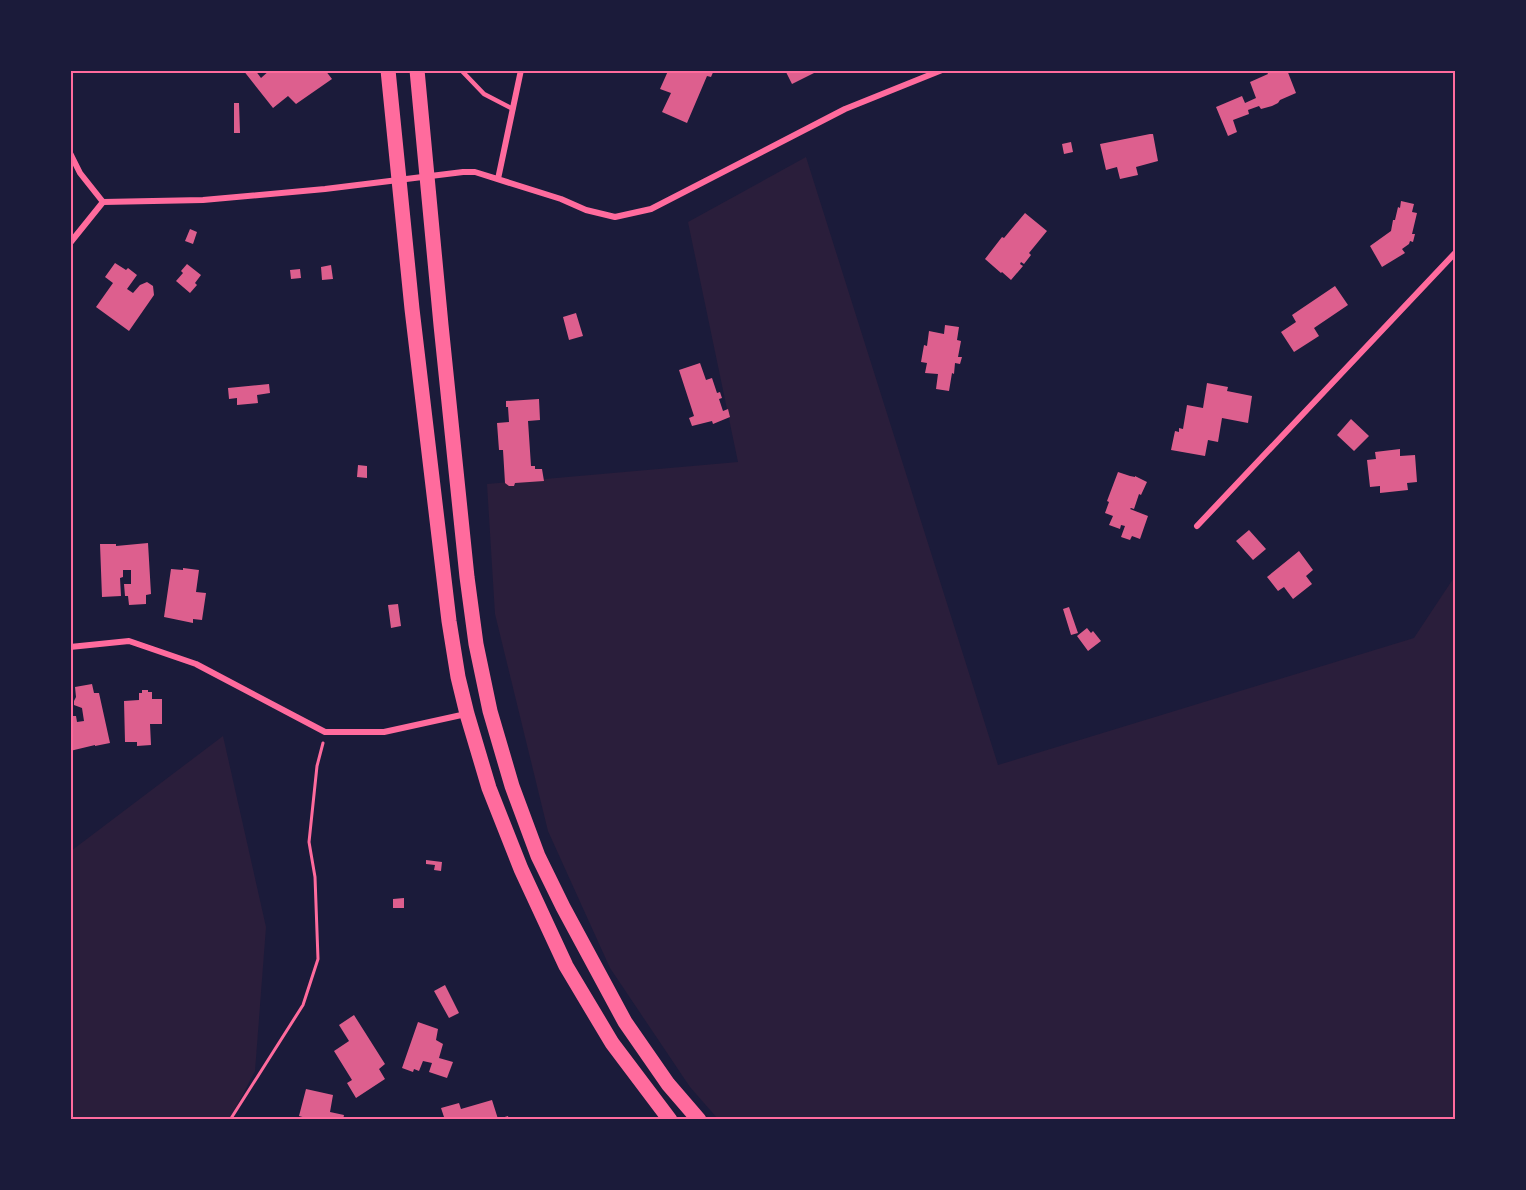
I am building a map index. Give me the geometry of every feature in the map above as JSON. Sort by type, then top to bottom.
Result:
[{"type":"main road","points":[[388,70],[412,309],[449,621],[467,714],[489,788],[521,869],[566,966],[612,1043],[670,1119]]},
{"type":"main road","points":[[417,70],[467,577],[476,644],[488,700],[512,786],[538,856],[558,897],[626,1022],[668,1084],[699,1119]]},
{"type":"street","points":[[498,179],[521,70]]},
{"type":"street","points":[[103,202],[203,200],[475,172],[561,199],[586,210],[615,217],[651,209],[845,109],[942,70]]},
{"type":"street","points":[[70,153],[80,173],[103,202]]},
{"type":"street","points":[[70,243],[103,202]]},
{"type":"street","points":[[1197,526],[1455,252]]},
{"type":"street","points":[[70,647],[129,641],[196,664],[325,732],[384,732],[467,714]]},
{"type":"lane","points":[[461,70],[484,94],[513,109]]},
{"type":"path","points":[[230,1119],[303,1005],[318,959],[315,877],[309,842],[317,766],[325,732]]},
{"type":"shaded area","points":[[806,157],[998,765],[1414,638],[1455,576],[1455,1119],[718,1119],[690,1087],[610,968],[548,831],[495,614],[487,484],[738,462],[688,222]]},
{"type":"shaded area","points":[[223,736],[266,927],[255,1071],[230,1119],[71,1120],[71,851]]},
{"type":"building","points":[[243,70],[255,70],[261,78],[270,70],[325,70],[332,79],[296,104],[288,96],[273,108]]},
{"type":"building","points":[[670,70],[714,70],[711,77],[707,76],[687,123],[662,112],[671,93],[660,89]]},
{"type":"building","points":[[785,70],[820,70],[792,84]]},
{"type":"building","points":[[1287,70],[1296,93],[1272,106],[1261,109],[1259,106],[1248,110],[1249,114],[1233,120],[1237,132],[1228,136],[1216,107],[1242,96],[1245,103],[1256,98],[1250,82],[1268,74],[1267,72]]},
{"type":"building","points":[[234,103],[239,103],[240,133],[234,133]]},
{"type":"building","points":[[1153,134],[1158,161],[1136,167],[1138,175],[1120,179],[1117,167],[1106,170],[1100,144]]},
{"type":"building","points":[[1071,142],[1073,152],[1064,154],[1062,144]]},
{"type":"building","points":[[1401,201],[1414,204],[1412,212],[1417,213],[1412,234],[1415,234],[1413,242],[1410,241],[1402,249],[1405,253],[1382,267],[1370,246],[1391,231]]},
{"type":"building","points":[[1025,213],[1047,231],[1029,253],[1031,255],[1024,264],[1021,262],[1023,266],[1011,280],[985,259]]},
{"type":"building","points":[[190,229],[197,232],[193,244],[185,241]]},
{"type":"building","points":[[115,263],[126,270],[128,268],[137,275],[127,289],[133,293],[140,285],[147,282],[153,286],[154,295],[129,331],[96,307],[113,283],[105,277]]},
{"type":"building","points":[[187,264],[201,275],[195,283],[197,285],[190,293],[176,281]]},
{"type":"building","points":[[331,265],[333,279],[322,280],[321,267]]},
{"type":"building","points":[[300,269],[301,278],[291,279],[290,270]]},
{"type":"building","points":[[1335,286],[1348,305],[1314,328],[1319,336],[1294,352],[1281,332],[1296,322],[1292,315]]},
{"type":"building","points":[[576,313],[583,336],[569,340],[563,317]]},
{"type":"building","points":[[945,325],[959,327],[957,340],[961,341],[958,357],[962,357],[960,364],[955,363],[949,391],[936,389],[938,374],[925,373],[927,363],[921,362],[924,345],[927,346],[929,331],[944,334]]},
{"type":"building","points":[[700,363],[706,380],[712,378],[717,393],[720,392],[722,398],[719,399],[723,411],[728,409],[730,417],[713,424],[712,421],[692,426],[689,418],[694,416],[679,370]]},
{"type":"building","points":[[1207,383],[1228,387],[1227,391],[1252,396],[1248,423],[1222,418],[1218,442],[1208,440],[1205,456],[1171,450],[1175,431],[1179,432],[1179,428],[1183,429],[1187,405],[1203,408]]},
{"type":"building","points":[[269,384],[270,393],[257,395],[258,403],[237,405],[237,398],[229,399],[228,388]]},
{"type":"building","points":[[539,399],[540,420],[528,421],[531,466],[535,466],[535,469],[542,469],[544,481],[515,483],[514,486],[509,486],[505,483],[503,450],[499,450],[497,423],[509,422],[506,401]]},
{"type":"building","points":[[1351,419],[1369,436],[1354,451],[1337,435]]},
{"type":"building","points":[[1400,449],[1400,456],[1415,455],[1417,482],[1407,483],[1408,490],[1380,493],[1380,486],[1370,487],[1367,460],[1376,459],[1375,452]]},
{"type":"building","points":[[358,465],[367,466],[367,478],[357,477]]},
{"type":"building","points":[[1118,472],[1147,482],[1141,495],[1139,494],[1134,509],[1130,509],[1148,516],[1140,539],[1132,536],[1130,540],[1121,537],[1125,526],[1121,525],[1120,529],[1109,525],[1113,516],[1105,513]]},
{"type":"building","points":[[1249,530],[1266,549],[1253,560],[1236,541]]},
{"type":"building","points":[[148,543],[151,594],[146,595],[146,604],[129,605],[128,596],[125,596],[124,584],[131,584],[131,570],[123,570],[123,577],[120,578],[121,596],[102,597],[100,544],[116,544],[116,546]]},
{"type":"building","points":[[1299,551],[1313,570],[1306,576],[1312,584],[1293,599],[1284,587],[1278,591],[1267,577]]},
{"type":"building","points":[[183,568],[199,570],[196,592],[206,593],[202,620],[193,619],[193,623],[164,617],[171,569],[183,570]]},
{"type":"building","points":[[398,604],[401,626],[391,628],[388,605]]},
{"type":"building","points":[[1069,607],[1078,633],[1071,635],[1063,609]]},
{"type":"building","points":[[1087,628],[1091,633],[1093,631],[1101,641],[1088,651],[1077,636]]},
{"type":"building","points":[[92,684],[94,693],[99,693],[110,743],[70,751],[70,708],[77,722],[84,721],[82,708],[74,705],[75,687]]},
{"type":"building","points":[[142,690],[152,692],[152,699],[162,699],[162,724],[150,724],[151,745],[137,746],[137,742],[125,742],[124,701],[139,700],[139,693],[142,693]]},
{"type":"building","points":[[426,860],[442,862],[441,871],[434,870],[435,865],[426,864]]},
{"type":"building","points":[[404,898],[404,908],[393,908],[393,899]]},
{"type":"building","points":[[445,985],[459,1013],[449,1018],[434,991]]},
{"type":"building","points":[[354,1015],[385,1064],[379,1069],[385,1079],[356,1098],[347,1083],[352,1080],[334,1051],[349,1041],[339,1025]]},
{"type":"building","points":[[418,1022],[438,1029],[436,1040],[443,1044],[439,1058],[453,1062],[447,1078],[429,1072],[432,1063],[423,1061],[419,1071],[414,1069],[413,1072],[402,1068]]},
{"type":"building","points":[[306,1089],[333,1095],[330,1112],[344,1115],[343,1120],[306,1120],[299,1116]]},
{"type":"building","points":[[492,1100],[498,1119],[508,1116],[509,1120],[445,1120],[441,1108],[459,1103],[461,1109]]}]
